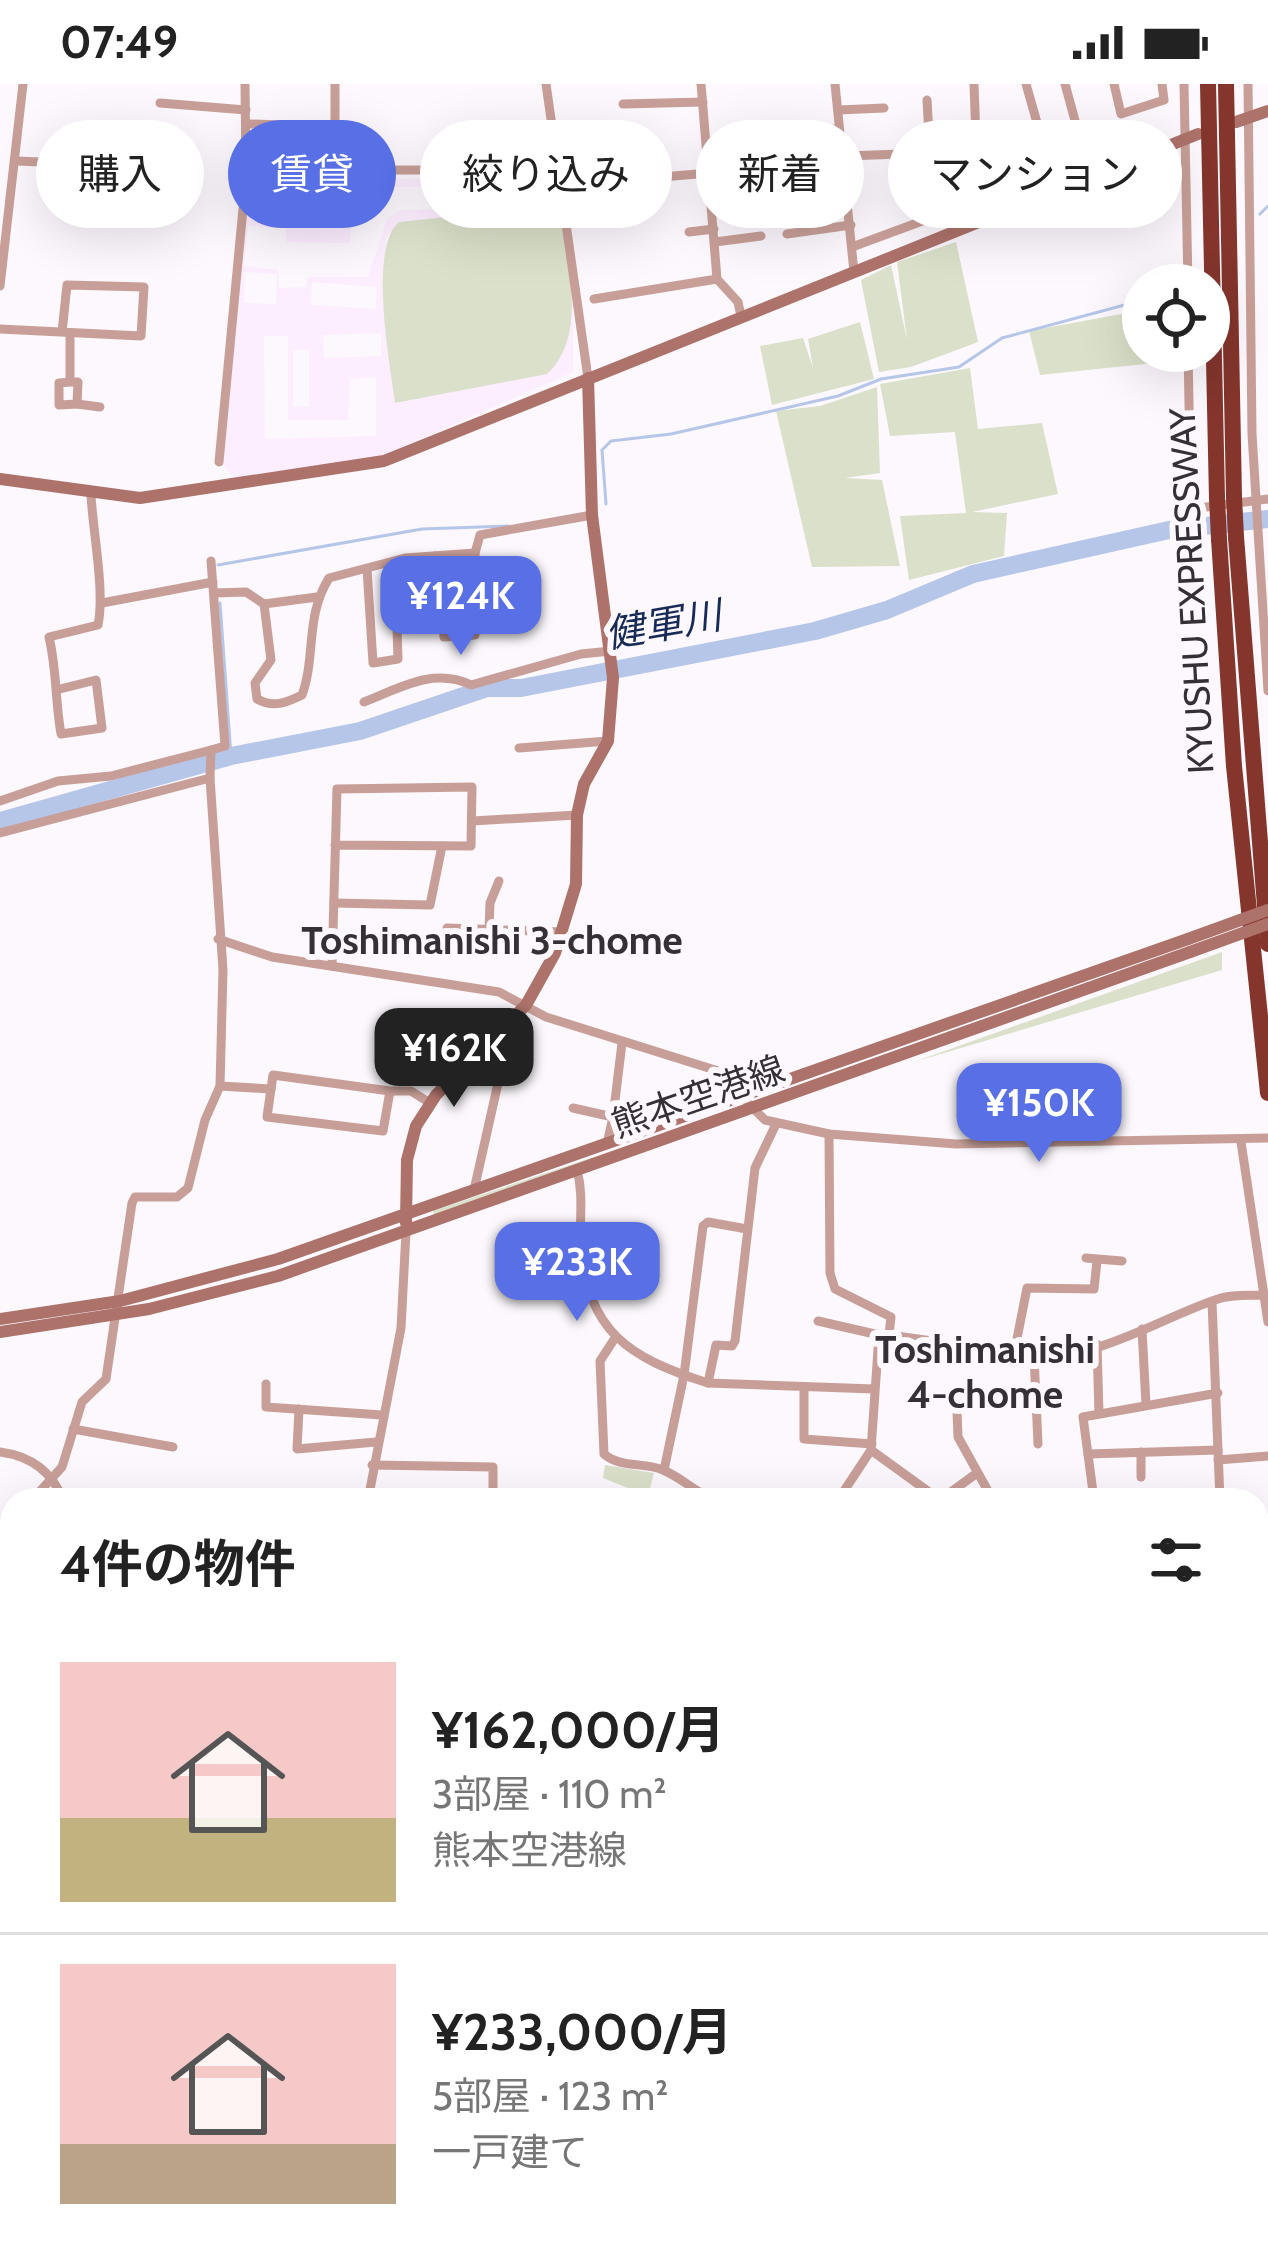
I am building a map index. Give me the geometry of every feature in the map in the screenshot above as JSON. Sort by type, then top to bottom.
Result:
[{"type":"highway","name":"KYUSHU EXPRESSWAY","points":[[1208,84],[1234,766],[1268,1093]]},
{"type":"highway","name":"KYUSHU EXPRESSWAY","points":[[1226,84],[1226,498]]},
{"type":"highway","name":"KYUSHU EXPRESSWAY","points":[[1228,537],[1268,944]]},
{"type":"street","points":[[0,286],[23,84]]},
{"type":"street","points":[[245,84],[246,120]]},
{"type":"street","points":[[335,84],[335,120]]},
{"type":"street","points":[[546,84],[553,120]]},
{"type":"street","points":[[701,84],[705,120]]},
{"type":"street","points":[[835,84],[839,120]]},
{"type":"street","points":[[974,84],[975,120]]},
{"type":"street","points":[[1026,84],[1032,120]]},
{"type":"street","points":[[1065,84],[1073,120]]},
{"type":"street","points":[[1114,84],[1121,114],[1164,100],[1162,84]]},
{"type":"street","points":[[1184,84],[1192,136],[1189,264]]},
{"type":"street","points":[[1248,84],[1243,120],[1256,502],[1268,691]]},
{"type":"street","points":[[927,100],[928,120]]},
{"type":"street","points":[[623,104],[703,102]]},
{"type":"street","points":[[160,103],[246,110]]},
{"type":"street","points":[[838,110],[884,108]]},
{"type":"street","points":[[1243,120],[1268,111]]},
{"type":"street","points":[[1182,140],[1192,136]]},
{"type":"street","points":[[16,160],[36,161]]},
{"type":"street","points":[[220,462],[241,228]]},
{"type":"street","points":[[369,1488],[401,1328],[409,1144],[430,1102],[526,1006],[563,932],[576,884],[577,815],[584,784],[608,741],[614,709],[592,515],[588,378],[569,228]]},
{"type":"street","points":[[787,234],[830,228]]},
{"type":"street","points":[[851,228],[854,272]]},
{"type":"street","points":[[852,247],[902,228]]},
{"type":"street","points":[[0,479],[92,495],[186,494],[384,461],[966,228]]},
{"type":"street","points":[[689,232],[714,229],[717,279],[738,302],[741,316]]},
{"type":"street","points":[[715,242],[761,236]]},
{"type":"street","points":[[594,299],[717,279]]},
{"type":"street","points":[[0,329],[66,333],[142,336],[144,287],[67,285],[66,333],[70,382]]},
{"type":"street","points":[[1188,372],[1191,509],[1268,499]]},
{"type":"street","points":[[77,404],[78,382],[59,382],[59,405],[100,407]]},
{"type":"street","points":[[60,689],[96,680],[102,728],[62,734],[50,637],[98,625],[103,603],[94,568],[92,495]]},
{"type":"street","points":[[435,556],[444,637],[475,635],[475,553],[480,535],[592,515]]},
{"type":"street","points":[[264,604],[271,661],[256,683],[257,699],[268,705],[302,695],[317,597],[329,578],[435,556],[475,553]]},
{"type":"street","points":[[0,801],[58,782],[111,776],[224,746],[211,561]]},
{"type":"street","points":[[367,569],[373,663],[398,659],[395,563]]},
{"type":"street","points":[[103,603],[213,588],[246,592],[264,604],[317,597]]},
{"type":"street","points":[[364,702],[432,676],[452,676],[471,685],[581,654],[611,651]]},
{"type":"street","points":[[520,748],[608,741]]},
{"type":"street","points":[[43,1488],[62,1467],[85,1396],[106,1379],[132,1203],[135,1197],[177,1197],[188,1189],[205,1120],[220,1086],[223,970],[211,750]]},
{"type":"street","points":[[0,832],[210,778]]},
{"type":"street","points":[[332,966],[335,845],[337,789],[472,787],[471,846],[335,845]]},
{"type":"street","points":[[472,821],[577,815]]},
{"type":"street","points":[[334,903],[430,905],[442,846]]},
{"type":"street","points":[[489,930],[490,903],[499,881]]},
{"type":"street","name":"熊本空港線","points":[[1189,946],[1268,910]]},
{"type":"street","name":"熊本空港線","points":[[0,1332],[228,1291],[406,1232],[747,1103],[1189,946],[1268,924]]},
{"type":"street","points":[[446,928],[563,932]]},
{"type":"street","points":[[218,939],[272,957],[499,992],[622,1043],[731,1075],[747,1103],[776,1124],[829,1134],[956,1144],[1268,1138]]},
{"type":"street","points":[[607,1144],[622,1043]]},
{"type":"street","points":[[474,1190],[501,1070],[489,1048]]},
{"type":"street","points":[[390,1090],[383,1131],[267,1118],[273,1075],[412,1091],[430,1102]]},
{"type":"street","points":[[220,1086],[271,1089]]},
{"type":"street","name":"熊本空港線","points":[[0,1319],[120,1308],[261,1265],[607,1144],[747,1103]]},
{"type":"street","points":[[572,1108],[613,1117]]},
{"type":"street","points":[[708,1383],[716,1346],[732,1346],[735,1341],[757,1163],[776,1124]]},
{"type":"street","points":[[829,1134],[830,1274],[835,1289],[891,1317],[874,1389],[872,1447],[846,1488]]},
{"type":"street","points":[[1245,1141],[1268,1322]]},
{"type":"street","points":[[577,1170],[584,1197],[581,1241],[586,1284],[598,1316],[615,1338],[708,1383],[874,1389]]},
{"type":"street","points":[[664,1470],[684,1375],[703,1226],[708,1222],[747,1229]]},
{"type":"street","points":[[1014,1354],[1027,1288],[1094,1288],[1092,1260],[1122,1262]]},
{"type":"street","points":[[818,1322],[1051,1357],[1212,1302],[1266,1295]]},
{"type":"street","points":[[1212,1302],[1220,1488]]},
{"type":"street","points":[[1142,1329],[1146,1406]]},
{"type":"street","points":[[615,1338],[600,1360],[604,1454],[611,1460],[664,1470],[688,1488]]},
{"type":"street","points":[[1097,1344],[1099,1414]]},
{"type":"street","points":[[1034,1354],[1038,1444]]},
{"type":"street","points":[[266,1384],[266,1407],[382,1415]]},
{"type":"street","points":[[804,1388],[804,1439],[872,1447],[925,1488]]},
{"type":"street","points":[[1092,1488],[1083,1417],[1218,1393]]},
{"type":"street","points":[[298,1409],[297,1448],[376,1442]]},
{"type":"street","points":[[957,1411],[958,1437],[986,1488]]},
{"type":"street","points":[[74,1429],[173,1447]]},
{"type":"street","points":[[0,1452],[21,1455],[52,1478],[57,1488]]},
{"type":"street","points":[[1141,1452],[1141,1477]]},
{"type":"street","points":[[1088,1454],[1268,1456]]},
{"type":"street","points":[[372,1465],[493,1467],[493,1488]]},
{"type":"street","points":[[957,1488],[977,1474]]},
{"type":"street","points":[[0,1983],[0,2018]]},
{"type":"shaded area","points":[[420,178],[420,187],[396,187],[396,179]]},
{"type":"shaded area","points":[[420,210],[420,221],[396,226],[396,213]]},
{"type":"shaded area","points":[[244,228],[248,228],[244,266],[278,270],[280,288],[306,287],[308,277],[368,277],[384,228],[394,228],[386,238],[384,293],[395,403],[476,387],[563,228],[573,300],[573,372],[382,456],[236,480],[220,462],[222,400]],"holes":[[[245,272],[277,274],[276,304],[244,303]],[[312,282],[377,287],[376,309],[311,305]],[[381,333],[381,356],[324,358],[323,335]],[[264,336],[288,336],[288,420],[348,420],[350,379],[376,377],[376,436],[265,439]],[[293,350],[309,350],[309,407],[293,406]]]},
{"type":"shaded area","points":[[286,228],[351,228],[350,243],[286,242]]},
{"type":"green space","points":[[420,220],[420,228],[563,228],[571,323],[559,359],[547,374],[395,403],[383,280],[390,236],[399,222]]},
{"type":"green space","points":[[956,242],[978,342],[911,367],[879,372],[861,280],[891,265],[907,340],[897,262]]},
{"type":"green space","points":[[1122,314],[1122,366],[1040,375],[1029,331]]},
{"type":"green space","points":[[860,322],[874,379],[772,405],[760,346],[803,338],[813,368],[808,339]]},
{"type":"green space","points":[[970,368],[978,429],[1042,423],[1058,494],[972,512],[1007,513],[1004,556],[909,580],[900,516],[966,513],[955,432],[890,436],[880,384]]},
{"type":"green space","points":[[877,387],[880,473],[845,478],[882,480],[900,566],[812,567],[776,411],[820,406]]},
{"type":"green space","points":[[1222,952],[1222,970],[914,1062]]},
{"type":"green space","points":[[683,1127],[434,1216],[433,1211]]},
{"type":"green space","points":[[605,1465],[654,1473],[650,1488],[628,1488],[603,1478]]},
{"type":"waterway","points":[[1260,214],[1268,206]]},
{"type":"waterway","points":[[606,504],[602,450],[611,441],[671,434],[838,396],[881,379],[959,367],[1002,338],[1122,306]]},
{"type":"waterway","name":"健軍川","points":[[0,821],[231,756],[360,731],[487,688],[521,688],[815,631],[887,610],[973,574],[1169,530],[1268,519]]},
{"type":"waterway","points":[[218,565],[422,529],[508,526]]},
{"type":"waterway","points":[[220,603],[231,756]]},
{"type":"district","name":"Toshimanishi 3-chome","points":[[492,940]]},
{"type":"district","name":"Toshimanishi 4-chome","points":[[985,1372]]}]
